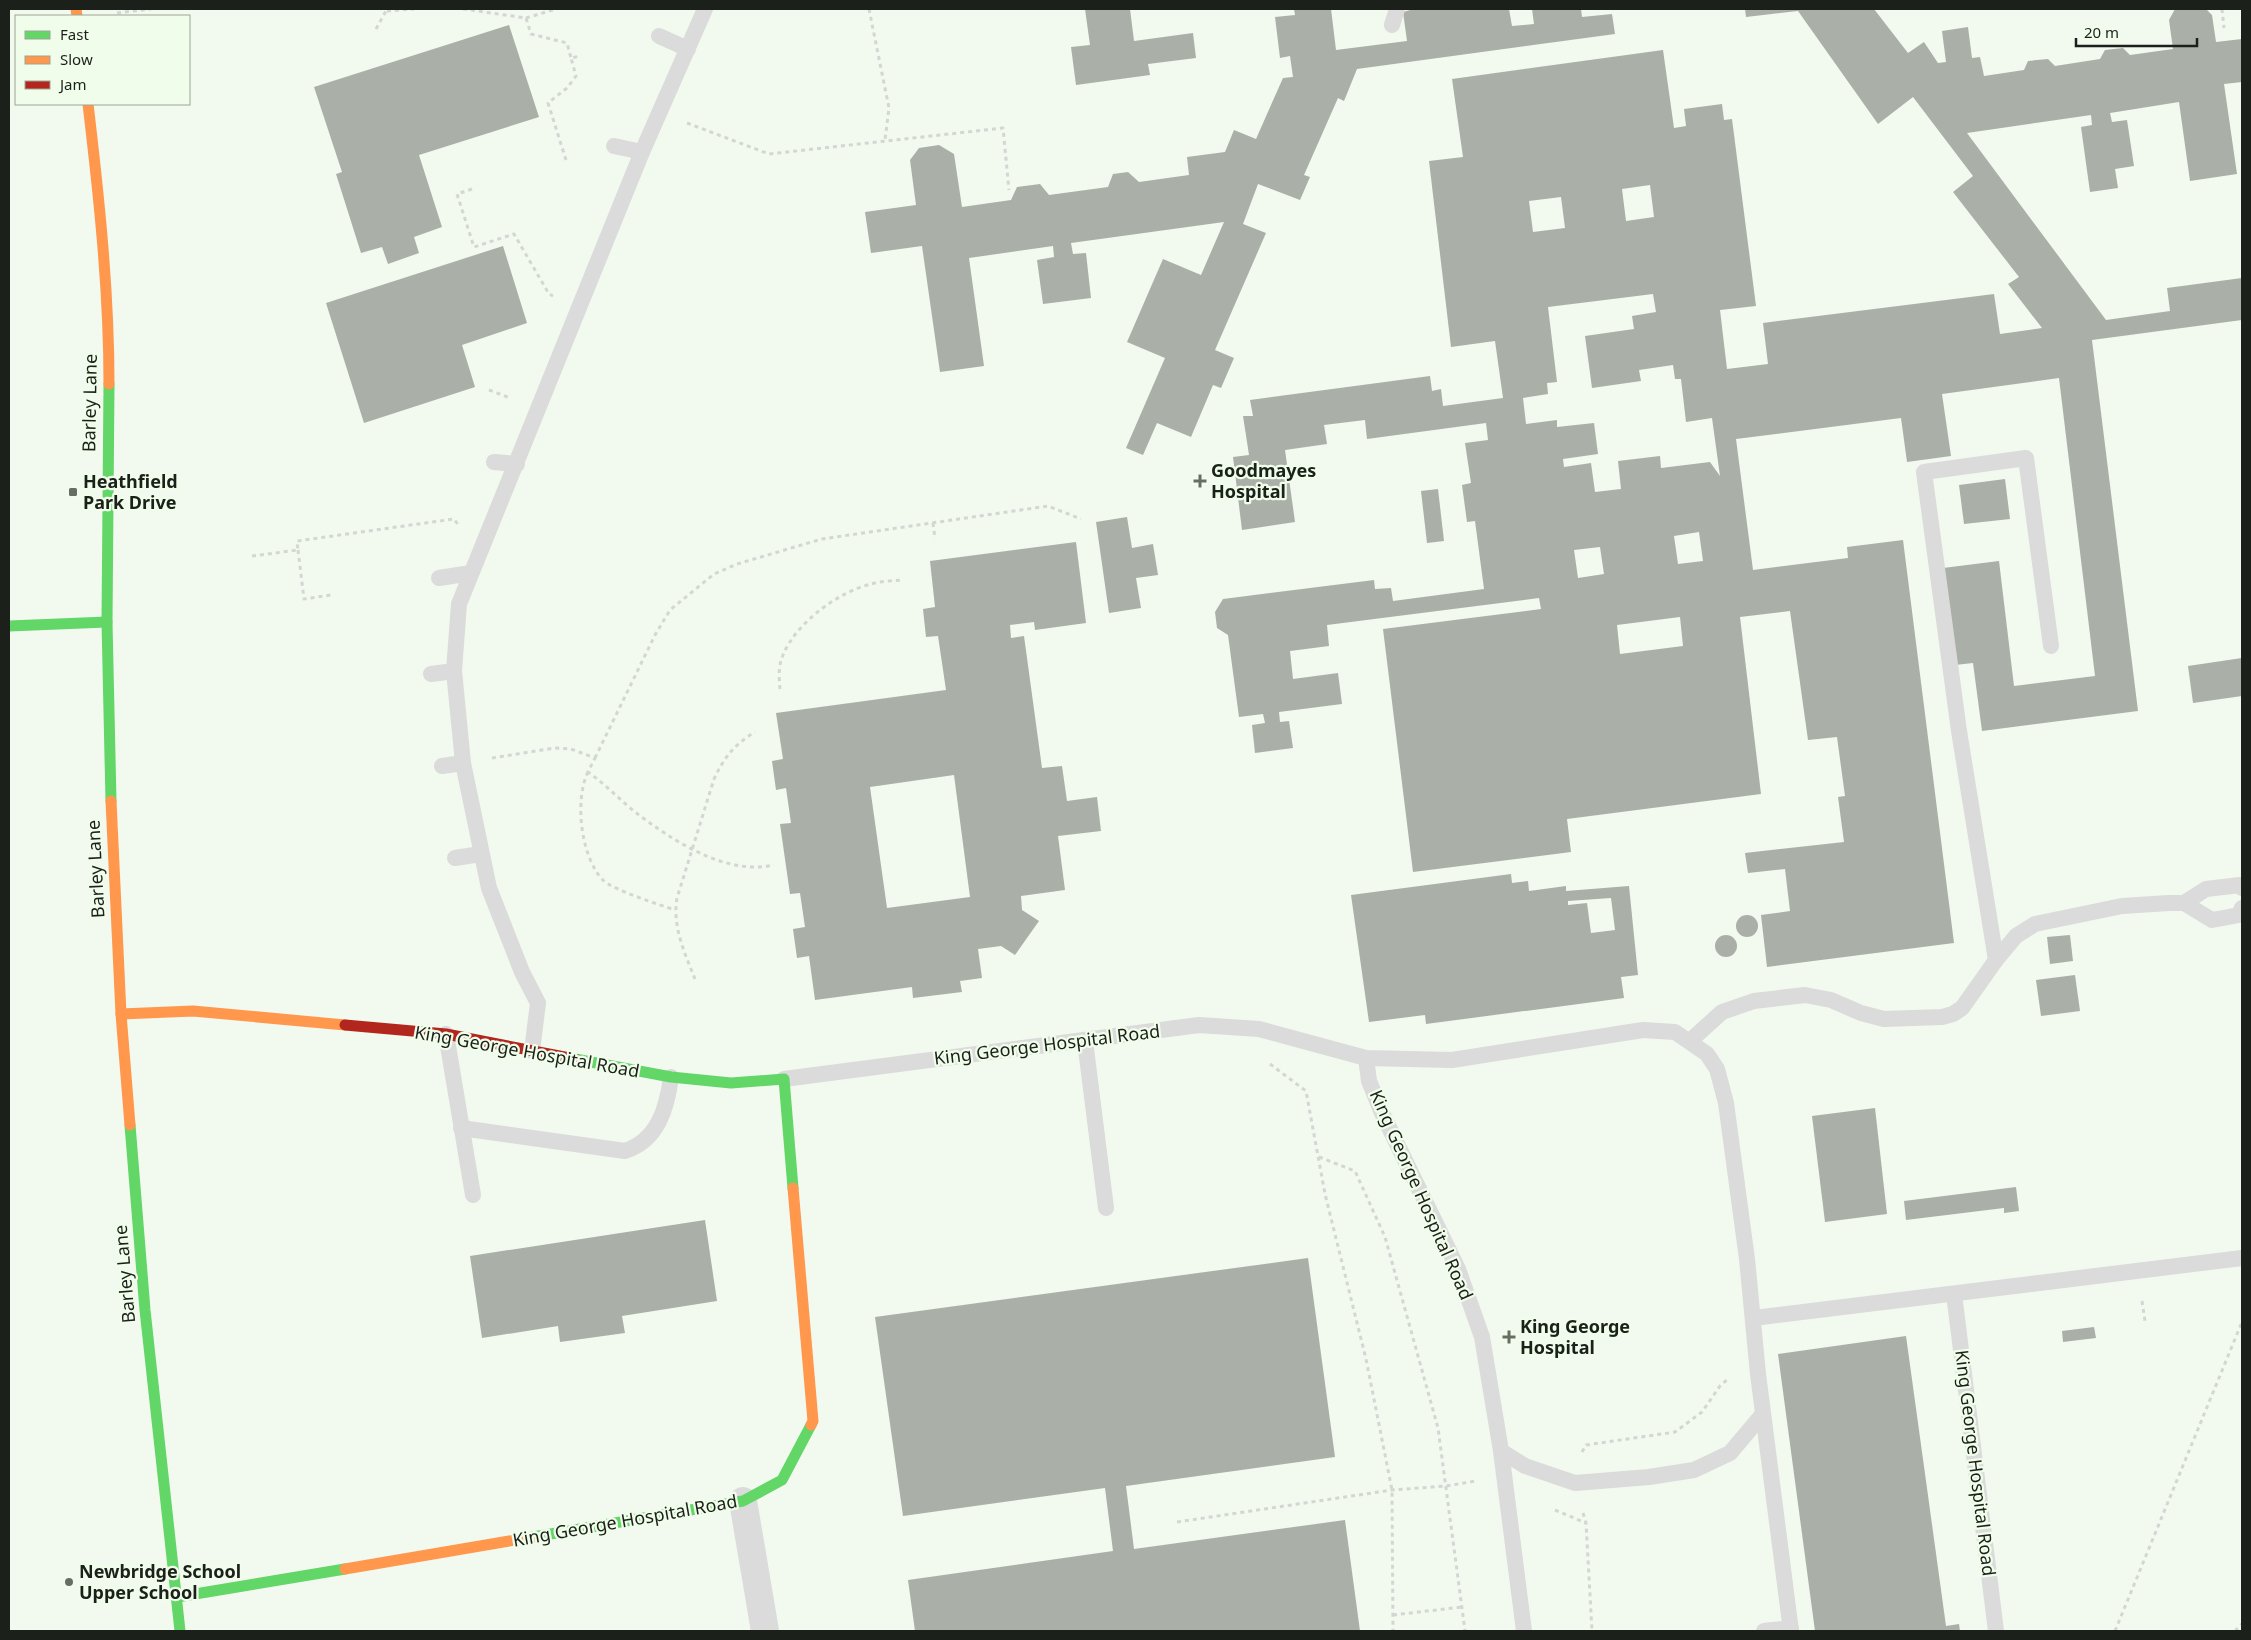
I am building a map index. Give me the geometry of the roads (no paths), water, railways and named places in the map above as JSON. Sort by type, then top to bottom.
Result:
[{"type":"street","name":"Barley Lane","points":[[88,105],[101,213],[109,323],[106,622],[112,848],[121,1014],[145,1310],[180,1631]]},
{"type":"street","points":[[9,626],[106,622]]},
{"type":"street","name":"King George Hospital Road","points":[[121,1014],[192,1011],[446,1034],[671,1077],[731,1083],[784,1079],[813,1421],[782,1480],[743,1501],[177,1597]]},
{"type":"street","points":[[743,1501],[766,1631]]},
{"type":"lane","points":[[532,1051],[538,1003],[522,972],[492,896],[481,854],[463,763],[454,670],[459,604],[642,152],[705,9]]},
{"type":"lane","points":[[1392,26],[1397,9]]},
{"type":"lane","points":[[659,36],[688,49]]},
{"type":"lane","points":[[614,146],[642,152]]},
{"type":"lane","points":[[1996,960],[1960,731],[1924,472],[2026,458],[2052,646]]},
{"type":"lane","points":[[494,462],[517,464]]},
{"type":"lane","points":[[439,578],[471,573]]},
{"type":"lane","points":[[431,674],[454,670]]},
{"type":"lane","points":[[442,766],[463,763]]},
{"type":"lane","points":[[456,858],[481,854]]},
{"type":"lane","points":[[1690,1041],[1722,1012],[1754,1001],[1805,995],[1831,1000],[1861,1013],[1884,1019],[1942,1017],[1954,1014],[1962,1008],[1996,960],[2016,936],[2035,924],[2122,906],[2184,903],[2206,888],[2240,885],[2242,888]]},
{"type":"lane","points":[[2184,903],[2212,920],[2239,915],[2242,908]]},
{"type":"lane","name":"King George Hospital Road","points":[[784,1079],[1199,1025],[1259,1029],[1366,1058],[1452,1060],[1643,1030],[1675,1032],[1707,1054],[1717,1069],[1726,1103],[1791,1630]]},
{"type":"lane","points":[[446,1034],[472,1195]]},
{"type":"lane","points":[[1085,1040],[1106,1208]]},
{"type":"lane","name":"King George Hospital Road","points":[[1366,1058],[1369,1081],[1382,1113],[1458,1269],[1479,1328],[1501,1451],[1524,1631]]},
{"type":"lane","points":[[462,1128],[625,1151],[638,1147],[649,1137],[668,1104],[671,1077]]},
{"type":"lane","points":[[1754,1318],[2242,1258]]},
{"type":"lane","name":"King George Hospital Road","points":[[1954,1294],[1996,1631]]},
{"type":"lane","points":[[1501,1451],[1525,1466],[1575,1483],[1649,1477],[1694,1470],[1730,1454],[1763,1414]]},
{"type":"lane","points":[[1764,1631],[1791,1630]]},
{"type":"place","name":"Goodmayes Hospital","points":[[1200,481]]},
{"type":"place","name":"Heathfield Park Drive","points":[[73,492]]},
{"type":"place","name":"King George Hospital","points":[[1509,1337]]},
{"type":"place","name":"Newbridge School Upper School","points":[[69,1582]]}]
